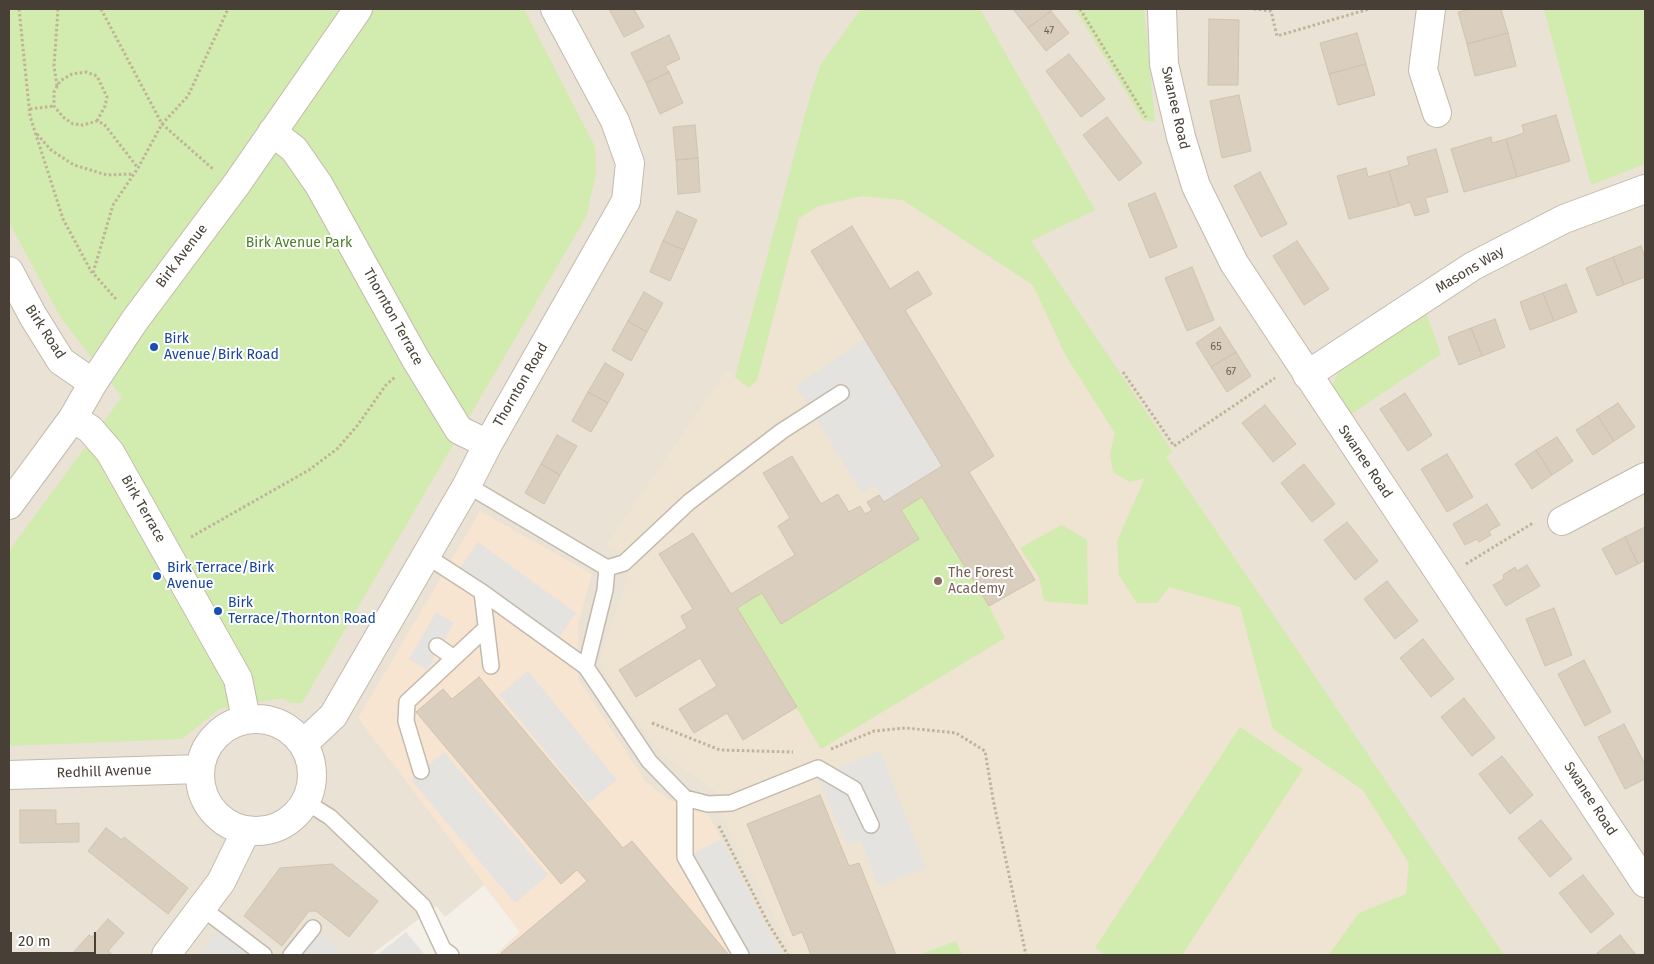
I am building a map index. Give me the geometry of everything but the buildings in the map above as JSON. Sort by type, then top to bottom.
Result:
[{"type":"street","name":"Birk Avenue","points":[[9,505],[73,418],[93,383],[135,320],[236,185],[358,9]]},
{"type":"street","name":"Thornton Road","points":[[303,744],[334,716],[626,201],[630,163],[615,121],[555,9]]},
{"type":"street","name":"Swanee Road","points":[[1162,9],[1164,64],[1181,137],[1196,186],[1234,263],[1645,883]]},
{"type":"street","points":[[1431,9],[1423,70],[1437,113]]},
{"type":"street","name":"Thornton Terrace","points":[[272,132],[294,149],[319,185],[415,358],[460,430],[488,444]]},
{"type":"street","name":"Masons Way","points":[[1303,369],[1473,266],[1564,219],[1645,188]]},
{"type":"street","name":"Birk Road","points":[[9,271],[33,316],[61,361],[93,383]]},
{"type":"street","name":"Birk Terrace","points":[[73,418],[90,429],[110,452],[238,679],[246,719]]},
{"type":"street","points":[[1562,520],[1645,477]]},
{"type":"street","points":[[246,719],[265,719],[280,724],[293,732],[303,744],[310,758],[311,788],[306,802],[295,816],[281,826],[264,831],[246,831],[230,826],[216,816],[206,802],[200,786],[200,769],[204,751],[216,735],[231,724],[246,719]]},
{"type":"street","name":"Redhill Avenue","points":[[9,775],[200,769]]},
{"type":"street","points":[[166,955],[221,882],[246,831]]},
{"type":"lane","points":[[466,485],[607,568],[624,563],[689,502],[782,431],[841,393]]},
{"type":"lane","points":[[425,555],[482,592],[586,667],[649,761],[685,798],[708,804],[731,803],[818,768],[854,789],[871,825]]},
{"type":"lane","points":[[586,667],[605,590],[607,568]]},
{"type":"lane","points":[[482,592],[491,666]]},
{"type":"lane","points":[[421,771],[406,721],[407,702],[486,628]]},
{"type":"lane","points":[[438,646],[454,658]]},
{"type":"lane","points":[[685,798],[685,857],[741,955]]},
{"type":"lane","points":[[306,802],[330,817],[424,906],[443,953]]},
{"type":"lane","points":[[202,908],[264,955]]},
{"type":"lane","points":[[291,955],[313,928]]},
{"type":"path","points":[[18,9],[30,116],[63,219],[93,273],[135,320]]},
{"type":"path","points":[[57,87],[54,66],[58,9]]},
{"type":"path","points":[[101,9],[162,124],[215,171],[236,185]]},
{"type":"path","points":[[93,273],[113,205],[138,168],[162,124],[188,96],[228,9]]},
{"type":"path","points":[[1080,9],[1152,127],[1181,137]]},
{"type":"path","points":[[1254,9],[1271,11],[1277,36],[1369,9]]},
{"type":"path","points":[[97,121],[105,106],[107,97],[97,76],[86,72],[72,74],[60,81],[54,92],[54,106],[63,117],[73,124],[83,125],[97,121],[104,124],[138,168]]},
{"type":"path","points":[[30,110],[54,106]]},
{"type":"path","points":[[36,132],[51,150],[74,165],[107,175],[133,174]]},
{"type":"path","points":[[166,551],[309,470],[336,449],[357,426],[386,385],[415,358]]},
{"type":"path","points":[[1123,372],[1174,446],[1303,369]]},
{"type":"path","points":[[1444,578],[1541,518],[1562,520]]},
{"type":"path","points":[[630,734],[651,723],[720,750],[802,753]]},
{"type":"path","points":[[829,750],[874,731],[906,728],[956,733],[985,751],[993,799],[1026,955]]},
{"type":"path","points":[[708,804],[768,922],[788,955]]},
{"type":"shaded area","points":[[9,9],[1645,9],[1645,955],[495,955],[520,932],[484,885],[445,917],[436,906],[371,955],[9,955]]},
{"type":"shaded area","name":"The Forest Academy","points":[[861,196],[903,200],[995,261],[1030,240],[1173,452],[1166,457],[1255,588],[1273,729],[1363,790],[1409,863],[1406,894],[1359,913],[1329,955],[962,955],[955,941],[919,955],[794,955],[722,818],[715,791],[662,755],[617,695],[599,661],[629,574],[618,551],[605,546],[725,372],[757,380],[799,218],[819,206]]},
{"type":"shaded area","points":[[864,339],[942,466],[884,502],[874,485],[862,493],[796,386]]},
{"type":"shaded area","points":[[480,511],[592,574],[578,624],[578,679],[646,782],[671,801],[705,808],[781,955],[495,955],[520,932],[358,718]]},
{"type":"shaded area","points":[[478,542],[576,613],[554,644],[455,575]]},
{"type":"shaded area","points":[[436,612],[454,623],[427,670],[409,659]]},
{"type":"shaded area","points":[[528,671],[617,780],[588,803],[499,695]]},
{"type":"shaded area","points":[[880,751],[926,868],[879,886],[860,840],[847,844],[817,776]]},
{"type":"shaded area","points":[[444,752],[548,875],[515,903],[411,780]]},
{"type":"shaded area","points":[[721,839],[781,955],[743,955],[694,853]]},
{"type":"shaded area","points":[[228,919],[274,955],[206,955],[202,952]]},
{"type":"shaded area","points":[[313,928],[340,949],[335,955],[291,955]]},
{"type":"shaded area","points":[[406,932],[425,955],[377,955]]},
{"type":"green space","name":"Birk Avenue Park","points":[[9,9],[524,9],[595,147],[596,174],[586,217],[302,703],[291,703],[282,698],[219,709],[182,739],[9,746],[9,551],[122,397],[61,318],[9,222]]},
{"type":"green space","points":[[861,9],[980,9],[1095,210],[1031,241],[1173,452],[1166,457],[1504,955],[1329,955],[1359,913],[1406,894],[1409,863],[1363,790],[1273,729],[1240,607],[1169,587],[1157,603],[1137,603],[1119,575],[1117,541],[1145,478],[1130,482],[1113,472],[1110,453],[1115,433],[1066,356],[1033,285],[903,200],[861,196],[819,206],[799,218],[757,380],[749,388],[735,377],[811,93],[821,64]]},
{"type":"green space","points":[[1075,9],[1144,9],[1155,122],[1143,120]]},
{"type":"green space","points":[[1544,9],[1645,9],[1645,164],[1591,185]]},
{"type":"green space","points":[[1426,313],[1441,354],[1350,415],[1332,386],[1341,367]]},
{"type":"green space","points":[[922,497],[989,606],[1005,638],[821,749],[737,608],[762,593],[782,623],[918,539],[901,510]]},
{"type":"green space","points":[[1062,525],[1087,540],[1088,605],[1044,601],[1039,577],[1020,548]]},
{"type":"green space","points":[[1240,727],[1303,769],[1182,955],[1106,955],[1095,948]]},
{"type":"green space","points":[[956,941],[962,955],[919,955]]},
{"type":"place","name":"Birk Avenue/Birk Road","points":[[154,347]]},
{"type":"place","name":"Birk Terrace/Birk Avenue","points":[[157,576]]},
{"type":"place","name":"The Forest Academy","points":[[938,581]]},
{"type":"place","name":"Birk Terrace/Thornton Road","points":[[218,611]]}]
